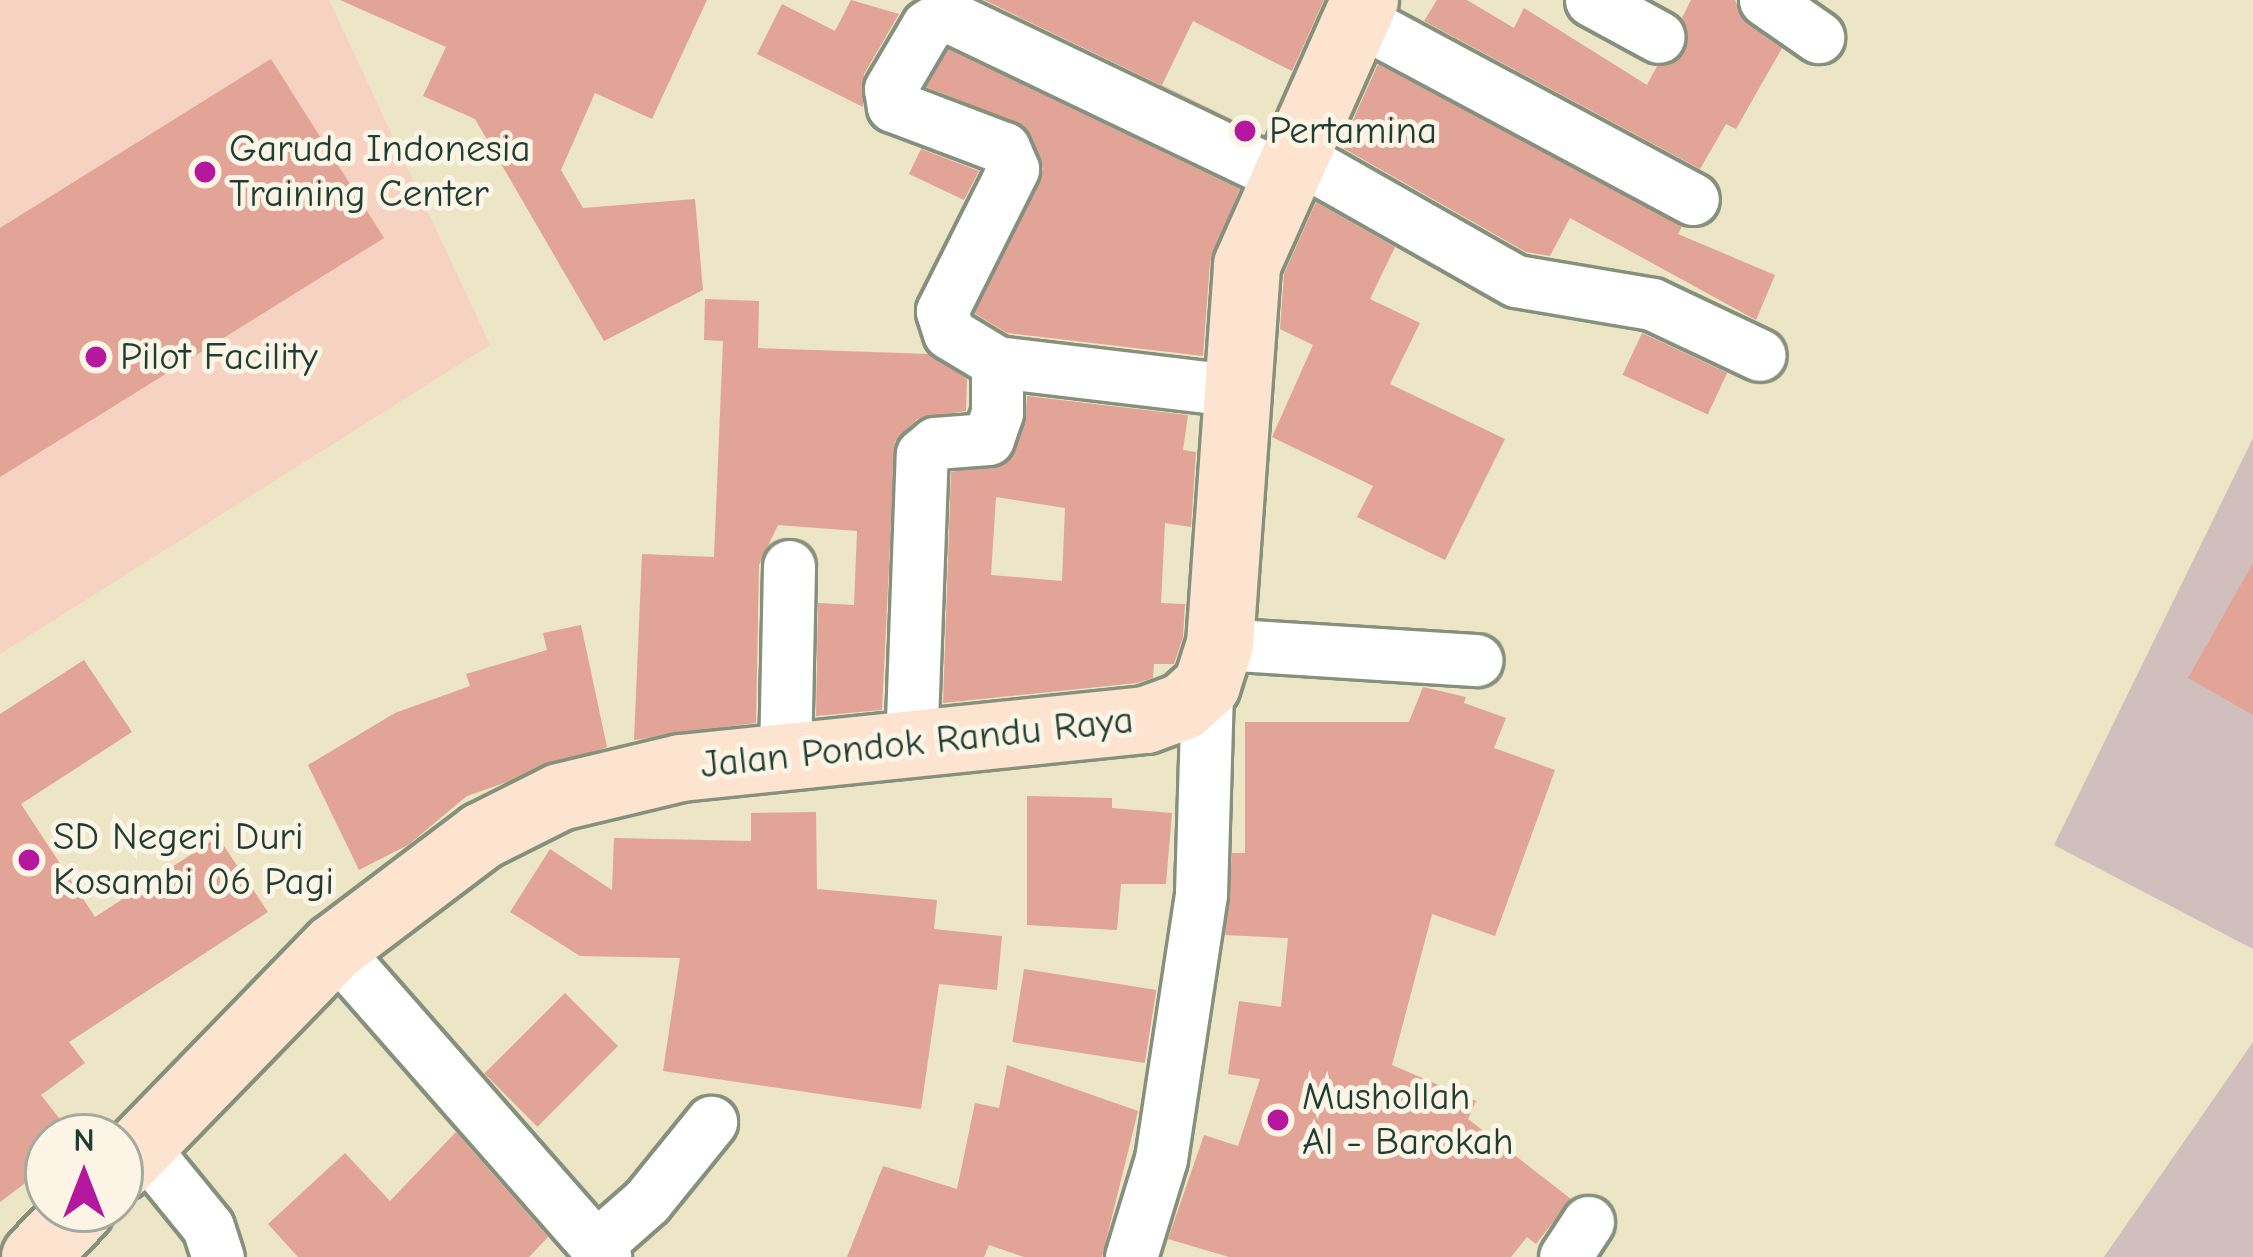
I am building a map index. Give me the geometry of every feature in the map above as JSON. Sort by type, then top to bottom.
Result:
[{"type":"main road","points":[[1214,665],[1233,390],[1247,265],[1287,165],[1361,9]]},
{"type":"main road","name":"Jalan Pondok Randu Raya","points":[[144,1144],[334,947],[482,836],[560,797],[620,778],[1146,720],[1184,706],[1214,665]]},
{"type":"main road","points":[[35,1257],[58,1233]]},
{"type":"street","points":[[1591,0],[1659,37]]},
{"type":"street","points":[[1765,0],[1818,37]]},
{"type":"street","points":[[1361,9],[1693,200]]},
{"type":"street","points":[[1233,390],[998,362],[950,333],[942,311],[1013,169],[1011,154],[904,114],[890,97],[929,13],[1287,165],[1516,281],[1652,304],[1760,355]]},
{"type":"street","points":[[911,748],[919,469],[935,443],[991,435],[998,362]]},
{"type":"street","points":[[785,758],[789,566]]},
{"type":"street","points":[[1131,1257],[1161,1159],[1201,892],[1214,665],[1478,660]]},
{"type":"street","points":[[334,947],[600,1252],[711,1122]]},
{"type":"street","points":[[144,1169],[208,1227],[218,1257]]},
{"type":"shaded area","name":"Garuda Indonesia Training Center","points":[[0,0],[329,0],[490,345],[0,654]]},
{"type":"shaded area","points":[[2253,438],[2253,949],[2054,845]]},
{"type":"shaded area","points":[[2253,1042],[2253,1257],[2104,1257]]},
{"type":"building","points":[[340,0],[707,0],[652,119],[595,93],[561,170],[583,208],[695,199],[703,290],[604,341],[475,119],[423,96],[446,47]]},
{"type":"building","points":[[851,0],[899,14],[864,74],[863,107],[757,54],[782,4],[835,31]]},
{"type":"building","points":[[984,0],[1324,0],[1292,71],[1193,21],[1162,85],[1252,129]]},
{"type":"building","points":[[1437,0],[1467,0],[1514,28],[1524,8],[1647,85],[1657,66],[1686,50],[1682,18],[1691,0],[1735,0],[1747,24],[1782,48],[1736,129],[1726,124],[1700,169],[1424,21]]},
{"type":"building","points":[[948,49],[1240,189],[1210,262],[1203,356],[1007,333],[974,313],[1043,169],[1024,126],[926,87]]},
{"type":"building","name":"Pilot Facility","points":[[271,59],[384,238],[0,477],[0,228]]},
{"type":"building","points":[[1378,64],[1682,226],[1678,234],[1775,275],[1756,320],[1570,218],[1550,256],[1526,252],[1341,147]]},
{"type":"building","points":[[921,149],[979,171],[964,200],[909,174]]},
{"type":"building","points":[[1316,202],[1395,247],[1370,299],[1420,323],[1390,384],[1505,439],[1445,560],[1357,517],[1373,486],[1272,437],[1313,345],[1280,329],[1284,274]]},
{"type":"building","points":[[705,299],[759,301],[758,348],[930,354],[967,379],[966,411],[917,419],[895,442],[882,710],[816,716],[818,603],[854,605],[857,531],[778,525],[759,565],[756,723],[634,740],[642,554],[714,557],[723,341],[704,340]]},
{"type":"building","points":[[1642,333],[1727,373],[1708,414],[1623,375]]},
{"type":"building","points":[[1027,396],[1188,415],[1183,450],[1196,452],[1191,527],[1165,523],[1161,603],[1185,604],[1183,637],[1174,664],[1154,664],[1153,678],[1137,683],[943,703],[951,472],[1007,462],[1025,423]],"holes":[[[996,497],[1065,508],[1062,581],[991,575]]]},
{"type":"building","points":[[2253,563],[2253,715],[2188,678]]},
{"type":"building","points":[[581,625],[607,747],[467,796],[408,845],[359,870],[308,765],[395,713],[470,686],[466,674],[547,650],[543,633]]},
{"type":"building","name":"SD Negeri Duri Kosambi 06 Pagi","points":[[84,660],[132,732],[21,804],[95,917],[218,837],[268,912],[69,1042],[85,1063],[41,1095],[55,1113],[24,1113],[24,1184],[0,1202],[0,714]]},
{"type":"building","points":[[1423,687],[1466,697],[1464,703],[1506,718],[1494,748],[1555,770],[1495,936],[1432,914],[1392,1065],[1476,1101],[1468,1119],[1571,1199],[1536,1244],[1527,1237],[1511,1257],[1229,1257],[1168,1239],[1204,1135],[1238,1146],[1260,1079],[1228,1074],[1239,1001],[1281,1007],[1288,938],[1225,935],[1232,853],[1245,853],[1245,722],[1409,722]]},
{"type":"building","points":[[1027,796],[1112,798],[1112,808],[1172,813],[1166,884],[1121,884],[1117,930],[1027,925]]},
{"type":"building","points":[[816,812],[817,889],[937,900],[934,929],[1002,936],[997,990],[939,984],[921,1109],[663,1071],[680,958],[580,956],[510,912],[550,849],[612,890],[614,838],[751,841],[751,813]]},
{"type":"building","points":[[1024,969],[1156,990],[1145,1063],[1012,1042]]},
{"type":"building","points":[[565,993],[618,1046],[537,1127],[484,1074]]},
{"type":"building","points":[[1007,1065],[1138,1111],[1102,1257],[1024,1257],[989,1245],[984,1257],[847,1257],[883,1166],[957,1189],[975,1103],[999,1108]]},
{"type":"building","points":[[456,1132],[548,1237],[529,1257],[298,1257],[268,1224],[345,1153],[390,1201]]},
{"type":"place","name":"Pertamina","points":[[1245,131]]},
{"type":"place","name":"Garuda Indonesia Training Center","points":[[205,172]]},
{"type":"place","name":"Pilot Facility","points":[[96,357]]},
{"type":"place","name":"SD Negeri Duri Kosambi 06 Pagi","points":[[29,860]]},
{"type":"place","name":"Mushollah Al - Barokah","points":[[1278,1120]]}]
